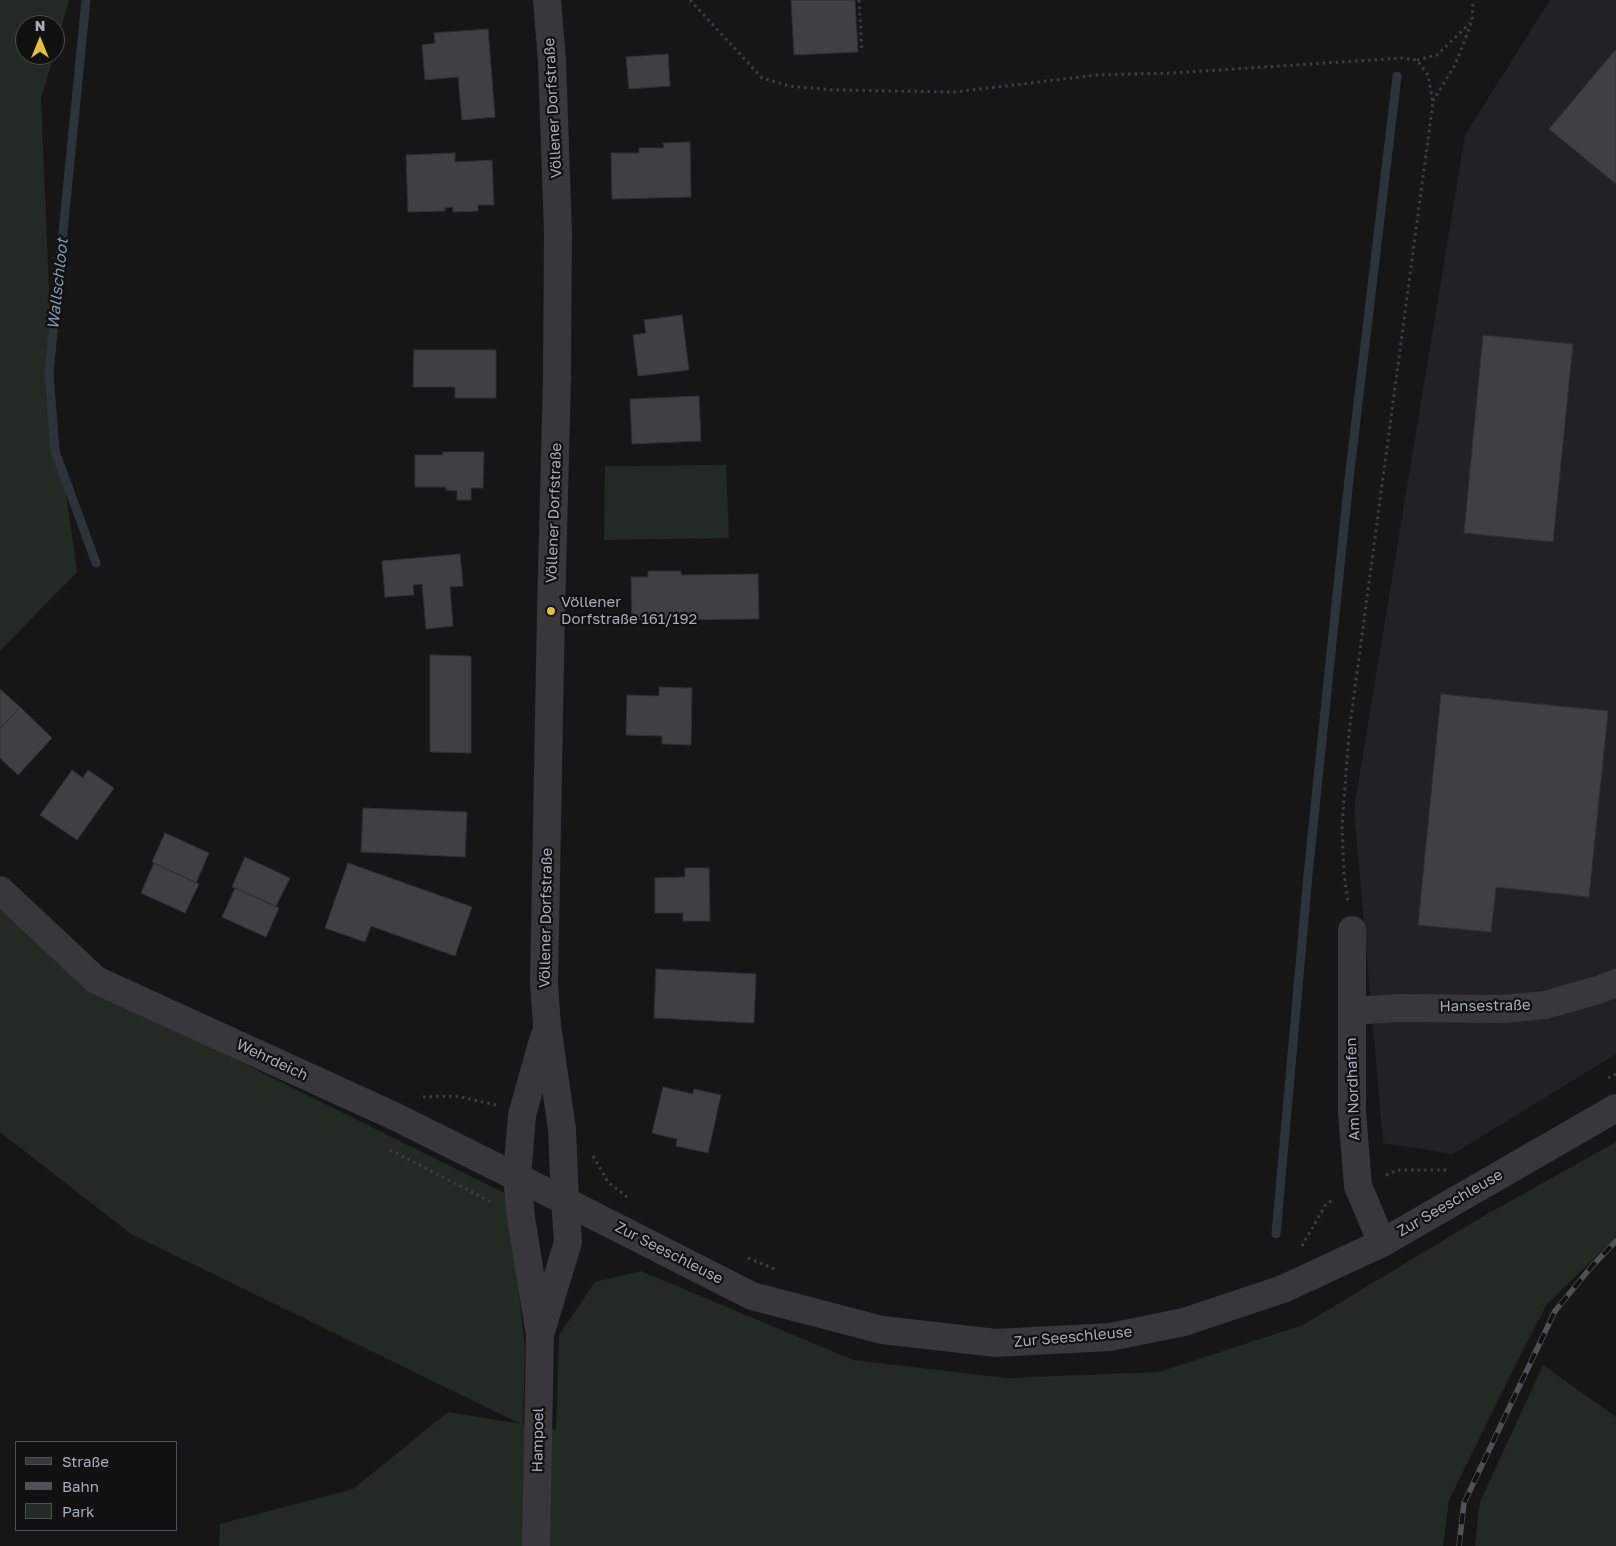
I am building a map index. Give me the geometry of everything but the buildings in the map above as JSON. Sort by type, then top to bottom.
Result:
[{"type":"street","name":"Völlener Dorfstraße","points":[[547,0],[552,61],[558,232],[557,388],[544,983],[547,1026],[562,1130],[565,1201]]},
{"type":"street","name":"Wehrdeich","points":[[0,890],[96,980],[394,1116],[565,1201]]},
{"type":"street","name":"Am Nordhafen","points":[[1352,930],[1352,1112],[1358,1186],[1382,1243]]},
{"type":"street","name":"Hansestraße","points":[[1352,1011],[1397,1008],[1504,1009],[1545,1004],[1598,990],[1616,983]]},
{"type":"street","name":"Völlener Dorfstraße","points":[[517,1177],[522,1115],[547,1026]]},
{"type":"street","name":"Zur Seeschleuse","points":[[565,1201],[752,1296],[882,1330],[996,1343],[1110,1337],[1184,1322],[1284,1290],[1382,1243],[1616,1108]]},
{"type":"street","name":"Hampoel","points":[[517,1177],[521,1218],[540,1335],[536,1546]]},
{"type":"street","name":"Hampoel","points":[[540,1335],[568,1242],[565,1201]]},
{"type":"path","points":[[690,0],[762,78],[789,86],[836,90],[955,92],[1097,75],[1173,73],[1402,58],[1417,60],[1437,55],[1472,21]]},
{"type":"path","points":[[859,0],[862,52]]},
{"type":"path","points":[[1433,102],[1455,65],[1472,21],[1473,0]]},
{"type":"path","points":[[1352,930],[1344,874],[1342,826],[1350,733],[1433,102],[1428,75],[1417,60]]},
{"type":"path","points":[[1603,1081],[1616,1074]]},
{"type":"path","points":[[521,1218],[378,1144],[406,1098],[456,1096],[501,1107],[522,1115]]},
{"type":"path","points":[[562,1130],[584,1140],[608,1182],[630,1200]]},
{"type":"path","points":[[1295,1249],[1304,1245],[1326,1204],[1358,1186],[1399,1170],[1453,1170]]},
{"type":"path","points":[[741,1256],[778,1270]]},
{"type":"shaded area","points":[[1550,0],[1616,0],[1616,1054],[1453,1154],[1383,1143],[1354,809],[1465,135]]},
{"type":"green space","points":[[0,0],[69,0],[65,15],[15,15],[15,65],[51,65],[41,99],[54,409],[77,572],[0,651]]},
{"type":"green space","points":[[726,465],[729,538],[604,540],[605,466]]},
{"type":"green space","points":[[0,903],[92,988],[508,1195],[525,1348],[523,1425],[556,1430],[559,1335],[595,1282],[641,1271],[853,1360],[1006,1378],[1159,1372],[1303,1325],[1482,1217],[1616,1142],[1616,1237],[1547,1304],[1449,1500],[1443,1546],[219,1546],[220,1524],[353,1489],[448,1412],[521,1424],[131,1234],[0,1132]]},
{"type":"green space","points":[[1543,1365],[1616,1417],[1616,1546],[1475,1546],[1480,1502]]},
{"type":"waterway","name":"Wallschloot","points":[[86,0],[49,373],[55,451],[96,563]]},
{"type":"waterway","points":[[1276,1234],[1308,875],[1349,479],[1397,76]]},
{"type":"railway","points":[[1459,1546],[1464,1503],[1555,1311],[1592,1266],[1616,1241]]},
{"type":"place","name":"Völlener Dorfstraße 161/192","points":[[551,611]]}]
